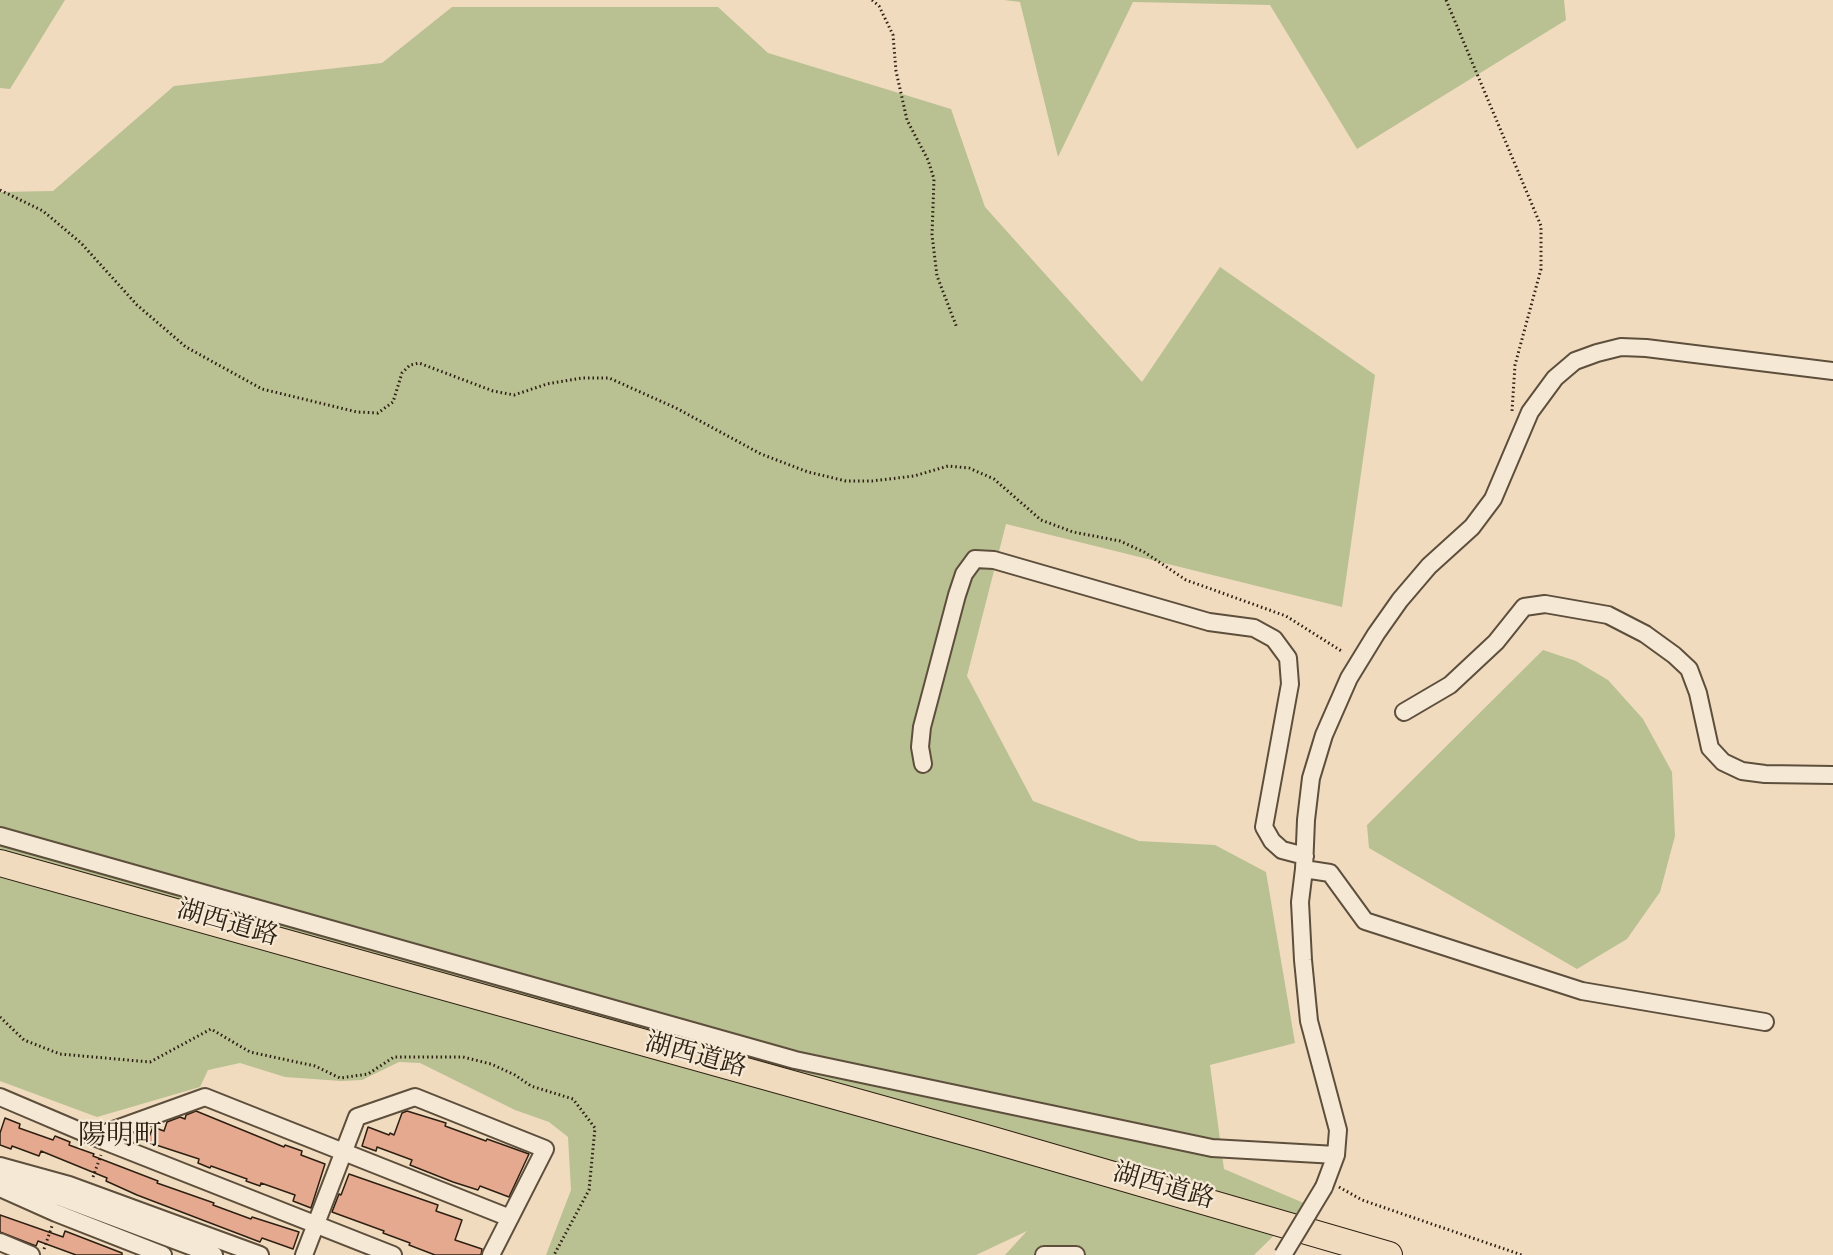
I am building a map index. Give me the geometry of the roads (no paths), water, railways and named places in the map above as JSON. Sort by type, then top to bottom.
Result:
[{"type":"highway","name":"湖西道路","points":[[0,863],[986,1138],[1389,1255]]},
{"type":"highway","name":"湖西道路","points":[[0,879],[1336,1255]]},
{"type":"street","points":[[1283,1255],[1325,1184],[1336,1155],[1338,1130],[1309,1021],[1300,902],[1311,778],[1324,735],[1349,678],[1400,600],[1429,566],[1472,527],[1493,499],[1530,412],[1555,378],[1575,361],[1621,347],[1646,348],[1833,371]]},
{"type":"street","points":[[923,764],[920,747],[922,727],[957,595],[964,574],[975,560],[994,560],[1209,622],[1254,628],[1274,639],[1288,658],[1290,684],[1264,827],[1272,841],[1282,850],[1330,873],[1365,921],[1582,991],[1765,1022]]},
{"type":"street","points":[[1404,712],[1450,685],[1496,642],[1524,607],[1545,604],[1608,615],[1645,634],[1674,655],[1689,669],[1698,693],[1710,748],[1723,762],[1742,771],[1765,774],[1833,775]]},
{"type":"street","points":[[0,836],[795,1060],[1212,1148],[1336,1155]]},
{"type":"street","points":[[0,1097],[100,1140],[393,1255]]},
{"type":"street","points":[[100,1140],[205,1097],[510,1218]]},
{"type":"street","points":[[304,1255],[357,1117],[415,1097],[545,1149],[491,1255]]},
{"type":"street","points":[[0,1166],[87,1192],[260,1255]]},
{"type":"street","points":[[0,1178],[62,1198],[214,1255]]},
{"type":"street","points":[[0,1188],[56,1213],[163,1255]]},
{"type":"street","points":[[0,1242],[31,1255]]},
{"type":"street","points":[[1044,1255],[1076,1255]]},
{"type":"district","name":"陽明町","points":[[120,1139]]}]
